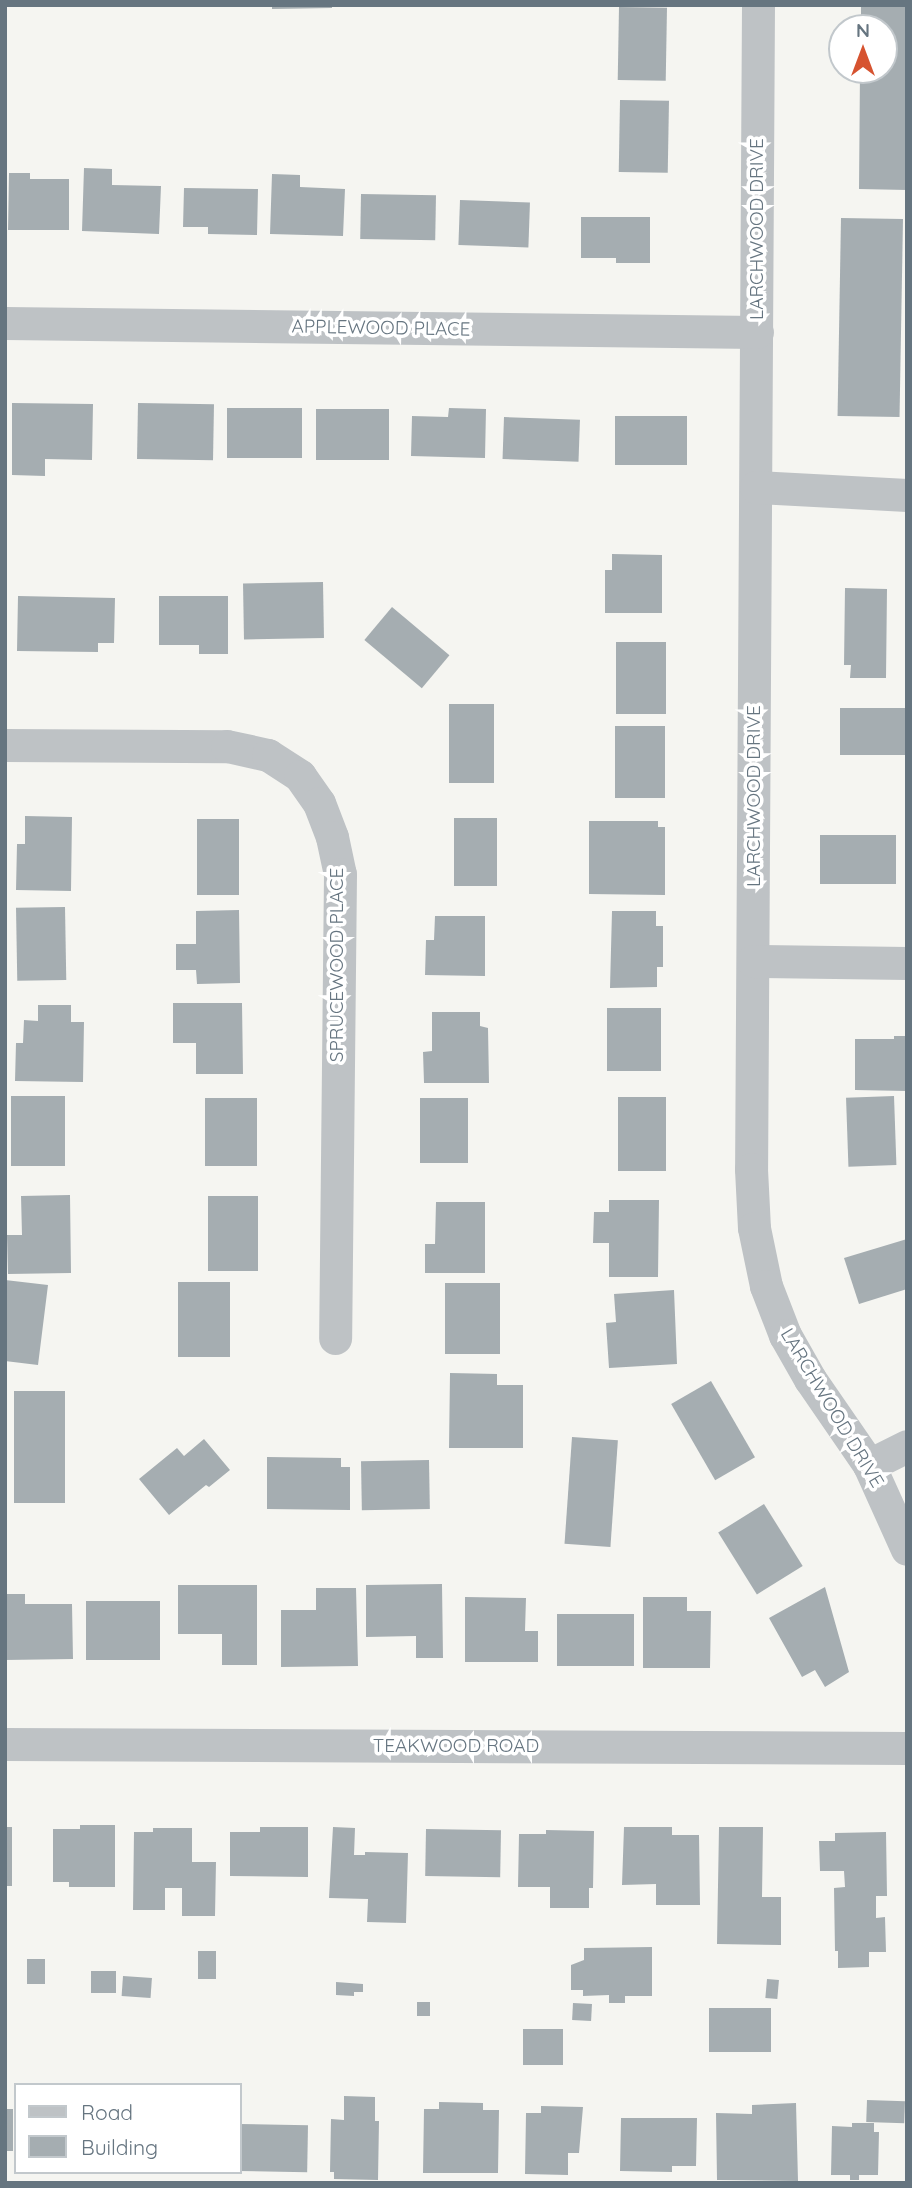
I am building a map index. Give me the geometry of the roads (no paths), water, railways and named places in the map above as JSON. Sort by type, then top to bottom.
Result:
[{"type":"street","name":"LARCHWOOD DRIVE","points":[[758,5],[751,1169],[754,1228],[766,1286],[785,1335],[810,1380],[869,1465],[907,1549]]},
{"type":"street","name":"APPLEWOOD PLACE","points":[[5,323],[757,332]]},
{"type":"street","points":[[756,487],[907,495]]},
{"type":"street","name":"SPRUCEWOOD PLACE","points":[[5,745],[227,746],[268,755],[300,776],[318,803],[332,837],[340,874],[335,1338]]},
{"type":"street","points":[[753,961],[907,962]]},
{"type":"street","points":[[869,1465],[907,1446]]},
{"type":"street","name":"TEAKWOOD ROAD","points":[[5,1744],[907,1748]]}]
